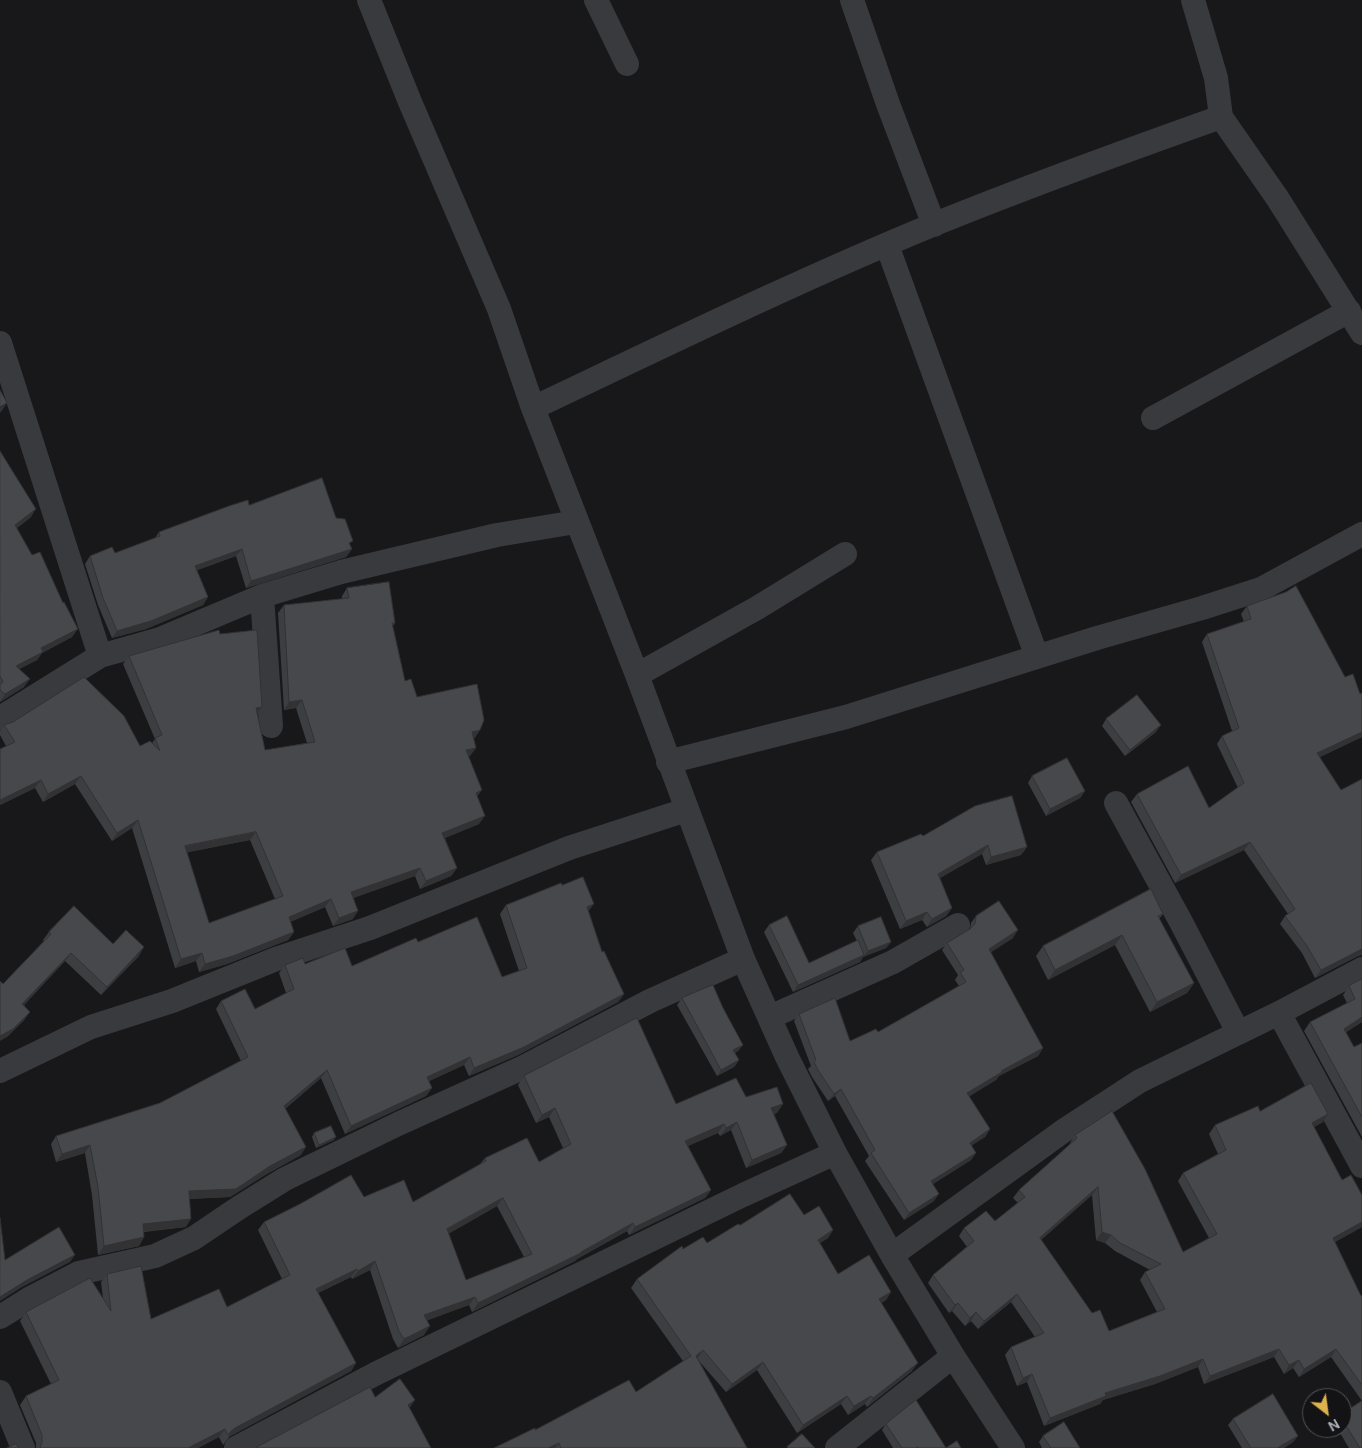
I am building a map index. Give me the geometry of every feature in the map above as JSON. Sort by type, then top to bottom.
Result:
[{"type":"street","points":[[369,0],[410,102],[499,309],[533,408],[637,675],[686,810],[744,959],[787,1057],[835,1153],[892,1255],[953,1356],[1013,1448]]},
{"type":"street","points":[[596,0],[627,64]]},
{"type":"street","points":[[852,0],[888,104],[934,225]]},
{"type":"street","points":[[1193,0],[1216,78],[1221,117],[1278,198],[1362,333]]},
{"type":"street","points":[[533,408],[721,319],[934,225],[1072,170],[1221,117]]},
{"type":"street","points":[[887,245],[1037,658]]},
{"type":"street","points":[[1153,418],[1349,311]]},
{"type":"street","points":[[0,343],[100,656]]},
{"type":"street","points":[[0,718],[100,656],[160,639],[262,596],[341,572],[497,535],[576,522]]},
{"type":"street","points":[[668,762],[846,716],[1261,589],[1362,534]]},
{"type":"street","points":[[637,675],[757,608],[845,554]]},
{"type":"street","points":[[262,596],[271,726]]},
{"type":"street","points":[[1116,803],[1238,1032]]},
{"type":"street","points":[[0,1071],[90,1027],[172,1002],[276,959],[370,928],[569,848],[686,810]]},
{"type":"street","points":[[770,1016],[893,962],[958,925]]},
{"type":"street","points":[[0,1317],[29,1299],[79,1273],[155,1256],[194,1238],[285,1179],[398,1124],[524,1067],[650,1001],[744,959]]},
{"type":"street","points":[[892,1255],[1066,1129],[1140,1081],[1279,1013],[1362,969]]},
{"type":"street","points":[[1279,1013],[1362,1166]]},
{"type":"street","points":[[236,1448],[375,1374],[743,1195],[835,1153]]},
{"type":"street","points":[[837,1448],[953,1356]]},
{"type":"street","points":[[0,1392],[23,1448]]},
{"type":"building","points":[[0,390],[7,403],[0,407]]},
{"type":"building","points":[[0,451],[36,509],[15,525],[32,555],[40,552],[63,603],[78,629],[41,648],[43,652],[16,666],[30,679],[5,694],[0,690],[0,684],[3,682],[0,676]]},
{"type":"building","points":[[322,478],[336,518],[345,519],[353,541],[349,543],[352,549],[251,581],[242,549],[195,566],[208,597],[151,621],[117,631],[103,598],[90,556],[112,547],[115,553],[160,536],[159,532],[229,506],[248,500],[249,505]]},
{"type":"building","points":[[389,582],[395,623],[392,623],[405,681],[411,679],[417,697],[477,684],[484,720],[480,730],[472,732],[476,748],[466,750],[482,790],[476,793],[485,816],[442,833],[457,868],[426,881],[420,868],[351,892],[358,911],[339,918],[331,899],[289,917],[294,932],[233,956],[205,964],[202,953],[181,959],[138,820],[117,833],[81,776],[48,794],[41,780],[0,800],[0,749],[15,742],[4,725],[13,722],[84,677],[124,716],[140,746],[150,741],[160,751],[155,738],[162,735],[129,656],[219,630],[220,634],[257,630],[262,707],[256,708],[265,750],[315,742],[302,700],[289,702],[284,605],[349,598],[347,588]],"holes":[[[256,832],[283,896],[209,923],[185,846]]]},
{"type":"building","points":[[1296,586],[1345,677],[1353,674],[1360,694],[1362,693],[1362,732],[1317,753],[1341,790],[1362,779],[1362,949],[1321,970],[1307,946],[1285,916],[1295,909],[1250,842],[1181,875],[1137,794],[1188,766],[1209,808],[1244,783],[1222,736],[1239,728],[1207,634],[1251,619],[1247,606],[1286,592]]},
{"type":"building","points":[[1137,695],[1161,725],[1130,750],[1106,719]]},
{"type":"building","points":[[1067,758],[1085,791],[1050,809],[1032,776]]},
{"type":"building","points":[[1012,796],[1027,847],[991,857],[988,845],[938,874],[952,908],[932,919],[927,912],[906,921],[877,852],[921,834],[923,836],[975,806]]},
{"type":"building","points":[[583,877],[594,904],[587,907],[602,952],[604,951],[624,994],[524,1047],[474,1068],[470,1057],[427,1077],[432,1088],[351,1126],[327,1070],[284,1106],[306,1147],[270,1166],[236,1189],[189,1191],[191,1219],[143,1224],[144,1237],[104,1246],[98,1187],[90,1145],[62,1154],[56,1136],[160,1103],[248,1057],[221,1001],[245,989],[255,1009],[294,989],[285,965],[303,958],[305,964],[345,948],[352,966],[416,938],[418,942],[477,917],[502,977],[527,968],[506,905],[561,883],[562,885]]},
{"type":"building","points":[[1151,889],[1163,914],[1158,916],[1194,983],[1157,1002],[1122,935],[1055,970],[1043,946]]},
{"type":"building","points":[[999,901],[1018,930],[989,949],[1043,1048],[1001,1071],[967,1093],[990,1129],[970,1143],[976,1153],[931,1181],[939,1194],[909,1213],[871,1153],[875,1150],[841,1089],[834,1094],[818,1070],[799,1014],[835,998],[850,1041],[876,1029],[878,1032],[966,982],[960,972],[964,970],[947,943],[970,929],[975,924],[976,916]]},
{"type":"building","points":[[74,906],[113,944],[126,930],[144,947],[107,987],[71,953],[22,1004],[30,1012],[13,1029],[0,1036],[0,981],[3,984],[51,934],[49,932]]},
{"type":"building","points":[[787,916],[809,963],[858,940],[864,955],[798,985],[769,925]]},
{"type":"building","points":[[881,917],[891,942],[868,951],[858,926]]},
{"type":"building","points":[[1362,979],[1362,1017],[1344,1029],[1354,1047],[1362,1043],[1362,1117],[1310,1022],[1355,999],[1349,986]]},
{"type":"building","points":[[713,985],[743,1045],[733,1050],[739,1060],[721,1070],[682,998]]},
{"type":"building","points":[[637,1018],[676,1104],[736,1078],[746,1097],[777,1087],[783,1104],[771,1108],[787,1145],[752,1160],[737,1122],[726,1128],[724,1124],[685,1141],[711,1190],[635,1227],[633,1223],[581,1253],[478,1303],[475,1297],[424,1315],[430,1326],[404,1339],[399,1331],[375,1261],[358,1271],[357,1269],[316,1289],[356,1363],[235,1428],[230,1432],[229,1436],[225,1429],[188,1448],[40,1448],[42,1435],[26,1396],[59,1380],[26,1312],[90,1278],[111,1311],[107,1274],[141,1266],[151,1319],[219,1289],[227,1307],[290,1275],[264,1222],[351,1175],[364,1197],[404,1180],[413,1202],[486,1161],[485,1158],[527,1138],[539,1162],[571,1144],[555,1108],[542,1115],[524,1076]],"holes":[[[503,1198],[532,1254],[466,1280],[447,1229]]]},
{"type":"building","points":[[1311,1083],[1328,1114],[1312,1123],[1342,1180],[1351,1175],[1362,1195],[1362,1222],[1333,1238],[1362,1295],[1362,1385],[1336,1349],[1304,1369],[1299,1360],[1289,1365],[1279,1349],[1210,1376],[1203,1359],[1160,1376],[1105,1393],[1106,1396],[1050,1418],[1032,1374],[1023,1378],[1011,1347],[1044,1333],[1017,1294],[984,1321],[976,1312],[970,1318],[958,1303],[955,1305],[933,1275],[974,1241],[964,1228],[986,1211],[995,1221],[1025,1197],[1019,1190],[1077,1138],[1075,1135],[1112,1111],[1145,1169],[1183,1252],[1217,1234],[1183,1173],[1226,1150],[1215,1125],[1258,1106],[1260,1111]],"holes":[[[1098,1187],[1102,1232],[1111,1235],[1120,1243],[1161,1264],[1145,1272],[1165,1309],[1109,1331],[1100,1310],[1092,1313],[1040,1238]]]},
{"type":"building","points":[[331,1126],[336,1137],[319,1145],[314,1133]]},
{"type":"building","points":[[790,1194],[804,1215],[819,1206],[833,1230],[818,1240],[838,1274],[869,1255],[891,1292],[879,1299],[918,1363],[873,1398],[871,1396],[854,1406],[847,1396],[803,1425],[763,1362],[732,1384],[703,1350],[696,1356],[747,1448],[561,1448],[559,1443],[548,1448],[494,1448],[535,1428],[535,1430],[629,1380],[636,1392],[691,1356],[637,1279],[682,1246],[683,1249],[703,1237],[707,1243]]},
{"type":"building","points":[[0,1218],[5,1260],[59,1227],[75,1255],[27,1280],[0,1297]]},
{"type":"building","points":[[400,1379],[415,1400],[408,1405],[431,1448],[255,1448],[370,1387],[375,1397]]},
{"type":"building","points":[[1273,1394],[1298,1436],[1277,1448],[1251,1448],[1233,1419]]},
{"type":"building","points":[[916,1400],[946,1448],[902,1448],[886,1424]]},
{"type":"building","points":[[1362,1401],[1362,1448],[1360,1448],[1352,1435],[1352,1408]]},
{"type":"building","points":[[1064,1422],[1080,1448],[1051,1448],[1043,1436]]},
{"type":"building","points":[[802,1434],[815,1448],[787,1447]]},
{"type":"building","points":[[957,1441],[961,1448],[946,1448]]},
{"type":"building","points":[[16,1444],[19,1448],[7,1448]]}]
